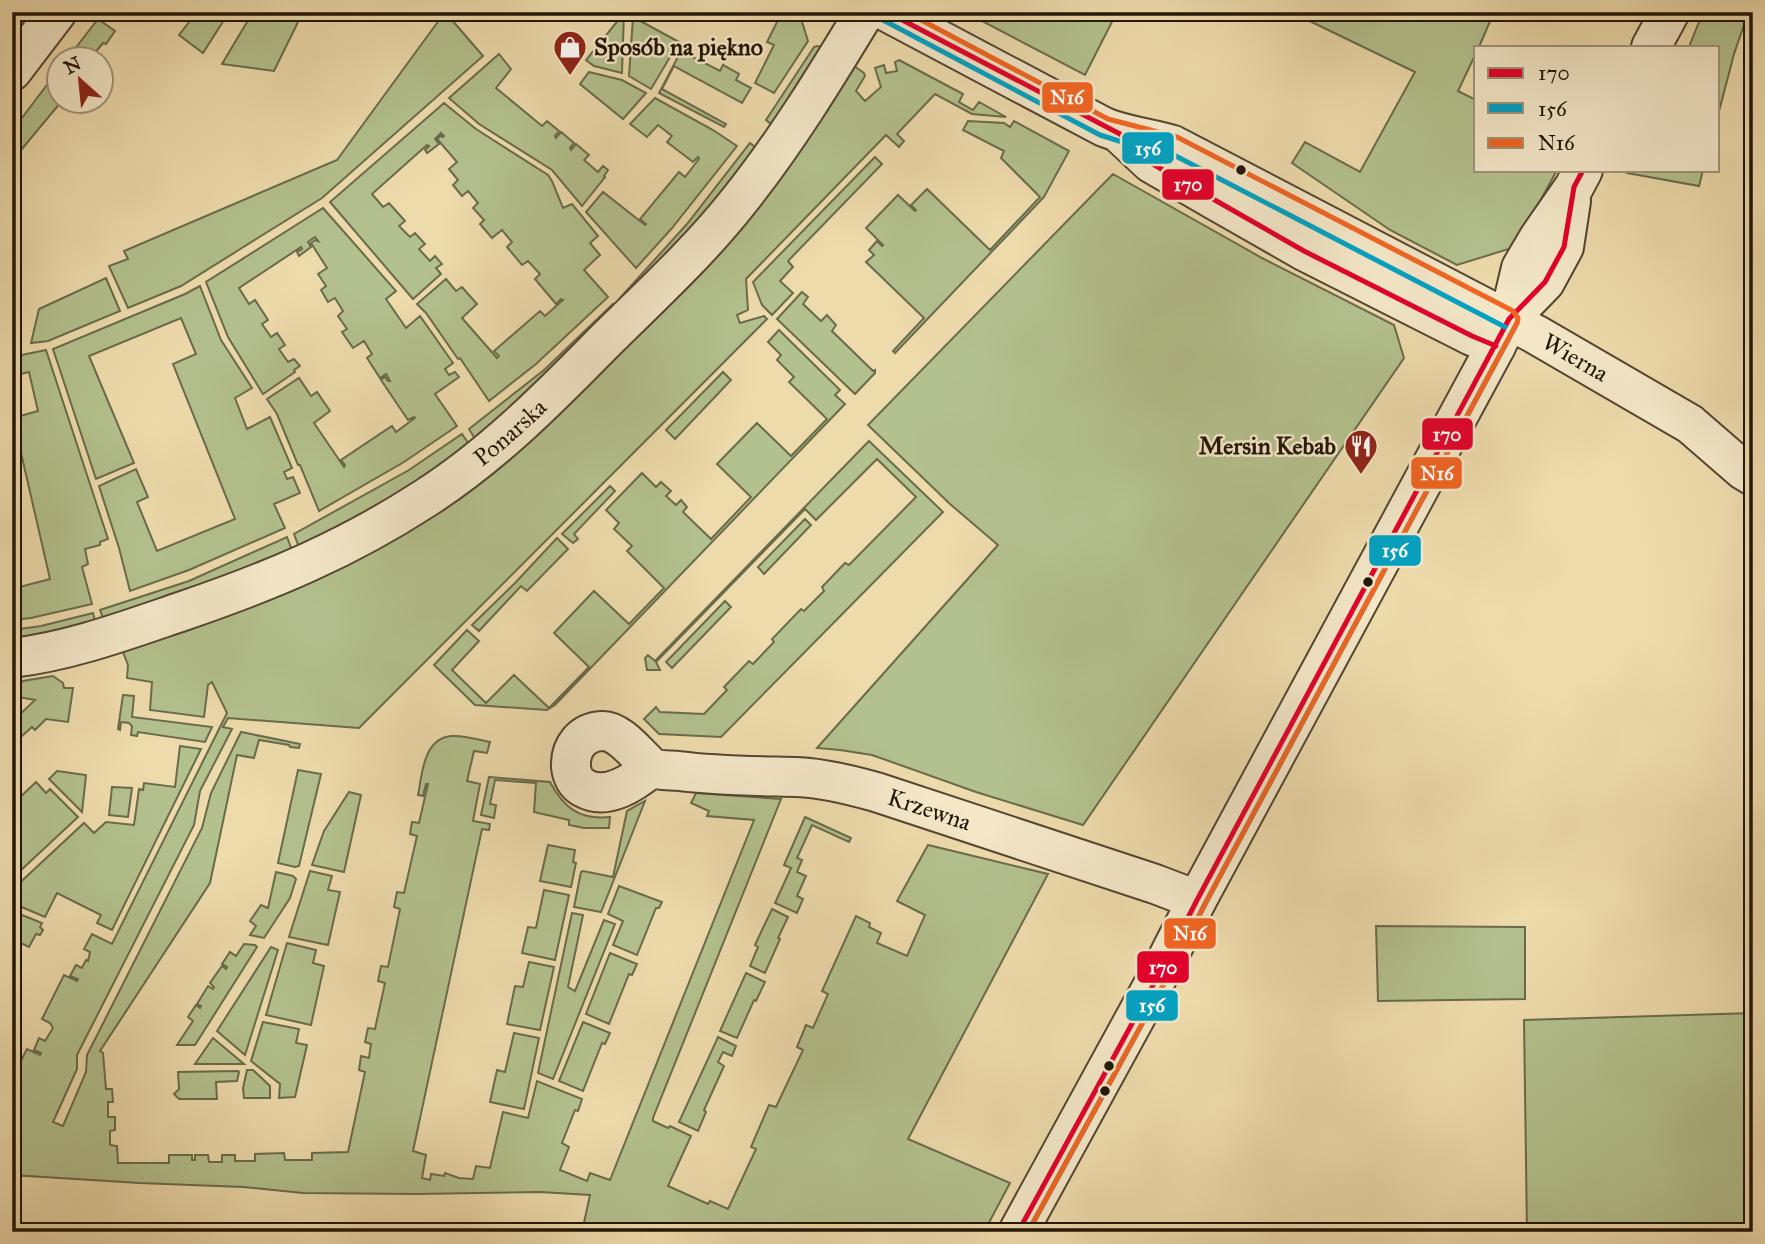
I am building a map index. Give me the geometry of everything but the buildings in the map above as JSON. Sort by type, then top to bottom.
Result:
[{"type":"street","points":[[12,71],[57,12]]},
{"type":"street","name":"Ponarska","points":[[12,658],[77,646],[289,572],[364,536],[424,500],[469,468],[576,370],[688,259],[737,204],[780,148],[865,12]]},
{"type":"street","name":"Wierna","points":[[887,12],[1120,134],[1155,139],[1173,145],[1502,332],[1690,424],[1753,476]]},
{"type":"street","points":[[1652,46],[1670,12]]},
{"type":"street","points":[[1018,1232],[1163,967],[1502,332],[1521,268],[1578,178]]},
{"type":"street","name":"Krzewna","points":[[651,768],[706,774],[802,777],[853,786],[1197,900]]},
{"type":"green space","points":[[197,12],[229,12],[203,53],[179,35]]},
{"type":"green space","points":[[253,12],[303,12],[274,71],[222,64]]},
{"type":"green space","points":[[445,12],[483,56],[322,198],[181,286],[128,308],[109,266],[128,259],[124,251],[337,160]]},
{"type":"green space","points":[[782,12],[799,12],[808,41],[774,93],[755,83],[774,45],[767,42]]},
{"type":"green space","points":[[965,12],[1117,12],[1085,75]]},
{"type":"green space","points":[[1291,12],[1494,12],[1479,46],[1474,46],[1474,57],[1458,91],[1474,99],[1474,172],[1556,172],[1515,247],[1457,265],[1390,230],[1292,163],[1305,142],[1360,172],[1415,72]]},
{"type":"green space","points":[[1703,12],[1753,12],[1753,19],[1746,19],[1720,107],[1720,46],[1689,46]]},
{"type":"green space","points":[[624,13],[622,73],[594,66],[586,60]]},
{"type":"green space","points":[[633,17],[679,42],[651,89],[629,76]]},
{"type":"green space","points":[[98,19],[115,31],[106,44],[77,46]]},
{"type":"green space","points":[[817,46],[822,47],[816,61],[771,124],[766,120]]},
{"type":"green space","points":[[681,51],[720,71],[723,65],[739,74],[736,80],[751,88],[742,103],[674,66],[662,89],[726,124],[724,127],[659,93]]},
{"type":"green space","points":[[499,54],[511,69],[496,88],[542,126],[547,121],[559,131],[556,138],[561,132],[574,143],[571,150],[576,144],[589,155],[584,160],[598,172],[603,166],[608,170],[582,206],[552,170],[479,124],[449,98]]},
{"type":"green space","points":[[899,60],[963,94],[959,102],[973,110],[979,102],[1006,117],[972,114],[935,94],[897,134],[904,141],[899,147],[886,135],[746,279],[748,310],[737,315],[740,323],[764,316],[767,319],[359,728],[228,718],[223,727],[232,729],[200,791],[194,825],[77,1055],[77,1069],[53,1122],[63,1126],[86,1072],[87,1055],[202,828],[211,793],[241,732],[300,744],[299,748],[259,740],[254,758],[237,755],[210,883],[100,1051],[103,1053],[106,1089],[112,1089],[113,1102],[108,1102],[108,1117],[115,1117],[115,1130],[110,1131],[110,1145],[117,1146],[118,1163],[169,1163],[169,1155],[192,1155],[192,1160],[195,1160],[195,1155],[208,1155],[209,1162],[222,1162],[222,1155],[235,1155],[235,1161],[255,1161],[255,1154],[284,1153],[285,1160],[312,1160],[312,1153],[348,1152],[365,1072],[359,1070],[361,1056],[369,1058],[371,1044],[365,1042],[368,1028],[375,1029],[385,983],[378,981],[381,966],[388,967],[400,909],[394,907],[397,892],[404,893],[417,836],[410,834],[412,822],[419,823],[428,784],[423,796],[418,795],[423,768],[429,751],[435,744],[451,736],[460,736],[490,742],[487,753],[474,751],[467,781],[480,784],[473,821],[490,824],[489,830],[482,829],[413,1151],[426,1155],[422,1178],[430,1180],[431,1174],[444,1176],[445,1173],[473,1179],[476,1166],[490,1168],[503,1112],[528,1118],[537,1081],[582,1099],[562,1143],[569,1147],[560,1170],[587,1181],[590,1173],[610,1180],[754,820],[707,816],[709,811],[691,803],[696,793],[781,799],[653,1118],[653,1121],[691,1136],[668,1186],[708,1204],[710,1201],[728,1209],[756,1149],[751,1147],[769,1105],[776,1107],[803,1050],[797,1047],[806,1025],[813,1028],[828,994],[822,991],[856,916],[881,933],[877,943],[907,956],[925,915],[897,901],[928,845],[1048,874],[908,1139],[1010,1183],[984,1232],[582,1232],[590,1195],[540,1192],[303,1193],[243,1187],[12,1175],[12,1107],[17,1101],[12,1096],[12,1078],[27,1049],[40,1055],[41,1053],[34,1050],[39,1038],[45,1041],[53,1028],[42,1019],[64,975],[77,981],[78,979],[70,976],[76,965],[82,968],[86,960],[88,961],[90,952],[84,949],[92,934],[112,944],[227,713],[212,682],[208,685],[204,717],[150,710],[152,682],[127,678],[128,665],[121,647],[439,506],[850,63],[864,73],[865,76],[856,91],[865,101],[881,87],[875,68],[884,65],[886,73],[897,71],[895,62]]},
{"type":"green space","points":[[589,72],[622,80],[646,93],[623,119],[580,84]]},
{"type":"green space","points":[[46,86],[46,116],[49,116],[12,161],[12,131]]},
{"type":"green space","points":[[655,98],[737,146],[672,228],[636,268],[586,212],[603,192],[645,225],[640,219],[679,172],[685,177],[699,159],[698,157],[693,162],[667,142],[672,136],[658,125],[647,137],[630,124]]},
{"type":"green space","points":[[444,103],[476,129],[548,175],[563,208],[572,204],[598,236],[590,243],[600,255],[584,270],[608,297],[536,364],[489,401],[460,358],[458,359],[417,304],[446,279],[456,291],[462,287],[477,304],[462,318],[497,358],[499,356],[494,351],[540,311],[545,316],[563,300],[556,304],[535,279],[540,274],[528,261],[522,265],[507,247],[512,242],[502,230],[492,238],[480,224],[484,220],[473,208],[478,203],[468,191],[462,196],[453,185],[458,180],[449,169],[457,162],[437,139],[444,136],[441,133],[435,139],[439,144],[427,153],[427,145],[372,194],[383,207],[389,203],[405,221],[399,226],[410,237],[415,233],[425,244],[419,249],[430,261],[435,256],[442,264],[436,268],[441,274],[413,299],[330,202]]},
{"type":"green space","points":[[968,121],[1004,123],[1010,127],[1014,121],[1069,151],[1044,197],[895,353],[893,351],[924,318],[866,262],[874,255],[869,250],[877,241],[883,245],[866,228],[898,195],[915,211],[911,205],[927,189],[990,250],[1040,197],[1001,158],[1004,151],[963,130]]},
{"type":"green space","points":[[750,143],[754,146],[755,155],[693,229],[621,302],[619,299],[687,224]]},
{"type":"green space","points":[[875,157],[882,164],[788,261],[793,267],[780,281],[793,293],[772,315],[762,305],[753,282]]},
{"type":"green space","points":[[1628,172],[1702,172],[1699,186]]},
{"type":"green space","points":[[1113,174],[1262,258],[1394,325],[1404,358],[1083,825],[976,792],[872,755],[817,748],[998,545],[950,504],[868,425]]},
{"type":"green space","points":[[323,208],[396,291],[386,299],[406,328],[420,316],[453,363],[445,369],[449,375],[455,372],[459,377],[435,394],[457,426],[404,462],[319,511],[277,414],[267,399],[299,378],[311,396],[317,392],[330,411],[314,423],[344,467],[341,460],[392,426],[396,432],[415,418],[408,420],[381,380],[385,377],[390,381],[386,374],[380,378],[367,358],[372,354],[364,341],[353,348],[342,332],[347,329],[338,316],[343,311],[335,298],[328,302],[321,290],[326,286],[318,274],[327,268],[311,243],[318,241],[315,237],[308,242],[311,247],[299,256],[297,252],[301,247],[239,288],[249,304],[255,300],[268,320],[262,324],[271,337],[277,333],[285,345],[279,349],[288,362],[294,359],[300,366],[263,394],[228,337],[206,282]]},
{"type":"green space","points":[[106,278],[120,311],[48,341],[31,343],[39,309]]},
{"type":"green space","points":[[200,286],[221,340],[252,388],[235,398],[247,429],[270,417],[292,468],[284,472],[287,479],[293,477],[300,493],[274,504],[285,528],[189,570],[130,591],[99,486],[136,469],[148,497],[137,502],[157,551],[235,519],[173,364],[196,354],[181,318],[89,356],[134,463],[96,479],[53,349]]},
{"type":"green space","points":[[802,292],[808,297],[803,304],[821,321],[827,315],[836,325],[832,331],[875,370],[855,394],[777,319]]},
{"type":"green space","points":[[613,304],[616,307],[477,442],[469,429],[544,370]]},
{"type":"green space","points":[[779,330],[840,390],[835,395],[845,404],[555,705],[547,710],[475,705],[434,665],[467,630],[479,641],[452,670],[486,703],[514,675],[549,708],[589,667],[554,633],[594,591],[629,624],[664,588],[627,551],[632,546],[614,529],[619,523],[606,510],[642,473],[656,487],[661,482],[671,491],[666,496],[676,505],[681,500],[687,507],[683,512],[711,539],[751,497],[717,464],[757,423],[791,456],[827,419],[789,382],[794,377],[777,360],[781,355],[768,342]]},
{"type":"green space","points":[[46,350],[108,539],[100,542],[100,545],[85,549],[88,564],[82,567],[92,604],[12,620],[12,589],[50,579],[13,418],[38,411],[29,372],[12,376],[12,357]]},
{"type":"green space","points":[[723,372],[731,380],[675,439],[666,430]]},
{"type":"green space","points":[[462,434],[471,447],[419,484],[300,550],[294,534],[409,470]]},
{"type":"green space","points":[[869,441],[943,512],[721,737],[659,734],[644,719],[656,707],[660,712],[704,714],[727,690],[724,687],[749,661],[753,664],[774,642],[772,639],[801,609],[804,611],[824,591],[822,587],[845,563],[849,565],[916,497],[877,459],[816,520],[805,509],[656,662],[660,670],[647,670],[645,658],[648,655],[655,661]]},
{"type":"green space","points":[[610,486],[615,491],[574,534],[578,539],[573,543],[562,534]]},
{"type":"green space","points":[[805,519],[811,525],[764,574],[758,567]]},
{"type":"green space","points":[[287,537],[293,553],[104,621],[100,610],[189,581]]},
{"type":"green space","points":[[557,538],[568,549],[527,591],[521,586],[479,631],[472,625],[516,582]]},
{"type":"green space","points":[[725,601],[731,607],[672,668],[666,662]]},
{"type":"green space","points":[[93,613],[96,624],[12,641],[12,630]]},
{"type":"green space","points":[[53,676],[63,683],[64,688],[73,688],[68,722],[46,719],[35,730],[32,727],[12,745],[12,722],[35,700],[12,694],[23,681]]},
{"type":"green space","points":[[123,695],[134,696],[132,717],[212,727],[205,742],[138,732],[137,736],[131,735],[132,726],[129,723],[121,722],[120,730],[118,729]]},
{"type":"green space","points":[[180,746],[201,749],[112,930],[97,923],[101,915],[57,893],[45,917],[12,903],[12,890],[84,823],[94,833],[106,822],[134,825],[139,789],[143,790],[144,783],[175,787]]},
{"type":"green space","points":[[298,770],[321,774],[299,866],[295,867],[278,863]]},
{"type":"green space","points":[[57,771],[86,775],[82,812],[49,779]]},
{"type":"green space","points":[[489,777],[550,782],[561,799],[574,810],[590,816],[610,817],[609,828],[569,825],[569,820],[534,812],[536,783],[495,780],[490,804],[496,805],[494,818],[481,815]]},
{"type":"green space","points":[[36,782],[46,793],[50,789],[78,817],[20,871],[12,863],[12,825],[17,818],[12,812],[12,805]]},
{"type":"green space","points":[[112,787],[132,788],[128,817],[109,815]]},
{"type":"green space","points":[[349,792],[361,795],[344,872],[312,865],[324,831]]},
{"type":"green space","points":[[645,801],[601,912],[574,907],[581,872],[613,877],[627,811]]},
{"type":"green space","points":[[805,817],[851,838],[849,842],[812,825],[797,858],[802,860],[797,872],[806,876],[797,896],[803,899],[797,913],[775,903],[791,868],[784,865]]},
{"type":"green space","points":[[548,845],[575,850],[573,862],[576,863],[571,887],[540,881]]},
{"type":"green space","points":[[310,871],[332,876],[328,890],[340,892],[328,945],[289,937]]},
{"type":"green space","points":[[276,872],[296,879],[290,898],[264,938],[250,935],[256,926],[250,921],[261,905],[268,908]]},
{"type":"green space","points":[[619,886],[662,902],[659,908],[656,908],[637,955],[613,945],[623,921],[608,914]]},
{"type":"green space","points":[[544,890],[569,895],[555,960],[522,953],[528,927],[536,928]]},
{"type":"green space","points":[[772,909],[788,917],[765,973],[750,966],[758,947],[755,945]]},
{"type":"green space","points":[[12,911],[42,923],[40,927],[43,930],[40,935],[36,934],[29,947],[12,939]]},
{"type":"green space","points":[[572,913],[583,915],[568,987],[575,991],[604,920],[615,924],[553,1079],[538,1073]]},
{"type":"green space","points":[[1376,926],[1525,927],[1525,999],[1378,1001]]},
{"type":"green space","points":[[287,943],[316,950],[313,963],[324,966],[311,1025],[266,1015]]},
{"type":"green space","points":[[244,944],[257,947],[195,1045],[177,1045],[193,1021],[188,1017],[196,1005],[200,1008],[197,1004],[208,986],[213,989],[210,983],[222,966],[226,969],[222,964],[230,952],[236,956]]},
{"type":"green space","points":[[271,947],[278,950],[245,1055],[217,1031]]},
{"type":"green space","points":[[610,953],[637,964],[632,975],[629,974],[609,1024],[586,1014]]},
{"type":"green space","points":[[529,962],[554,967],[540,1030],[507,1024],[515,986],[523,987]]},
{"type":"green space","points":[[746,973],[765,982],[737,1038],[720,1031]]},
{"type":"green space","points":[[1753,1013],[1753,1232],[1527,1232],[1524,1020]]},
{"type":"green space","points":[[263,1022],[299,1029],[296,1043],[307,1045],[295,1097],[279,1098],[280,1084],[251,1061]]},
{"type":"green space","points":[[583,1022],[610,1033],[605,1044],[602,1043],[583,1091],[559,1081]]},
{"type":"green space","points":[[514,1033],[539,1038],[524,1109],[490,1102],[497,1070],[505,1072]]},
{"type":"green space","points":[[718,1037],[736,1046],[732,1056],[723,1052],[718,1062],[724,1066],[704,1110],[706,1112],[698,1131],[679,1122]]},
{"type":"green space","points":[[213,1038],[244,1064],[195,1064]]},
{"type":"green space","points":[[247,1070],[253,1070],[270,1086],[270,1098],[244,1098]]},
{"type":"green space","points":[[238,1071],[237,1081],[216,1082],[217,1099],[179,1099],[174,1094],[179,1089],[178,1072]]},
{"type":"transit line","name":"170","points":[[887,12],[1120,134],[1151,163],[1304,251],[1496,346]]},
{"type":"transit line","name":"N16","points":[[906,12],[1108,119],[1177,137],[1513,311],[1518,318],[1171,971],[1028,1232]]},
{"type":"transit line","name":"156","points":[[883,20],[1100,135],[1170,153],[1505,327]]},
{"type":"transit line","name":"170","points":[[1018,1232],[1163,967],[1509,319],[1545,282],[1564,247],[1574,187],[1582,172]]},
{"type":"transit line","name":"156","points":[[1028,1232],[1171,971],[1517,323]]},
{"type":"place","name":"Sposób na piękno","points":[[570,77]]},
{"type":"place","name":"Mersin Kebab","points":[[1361,476]]}]
